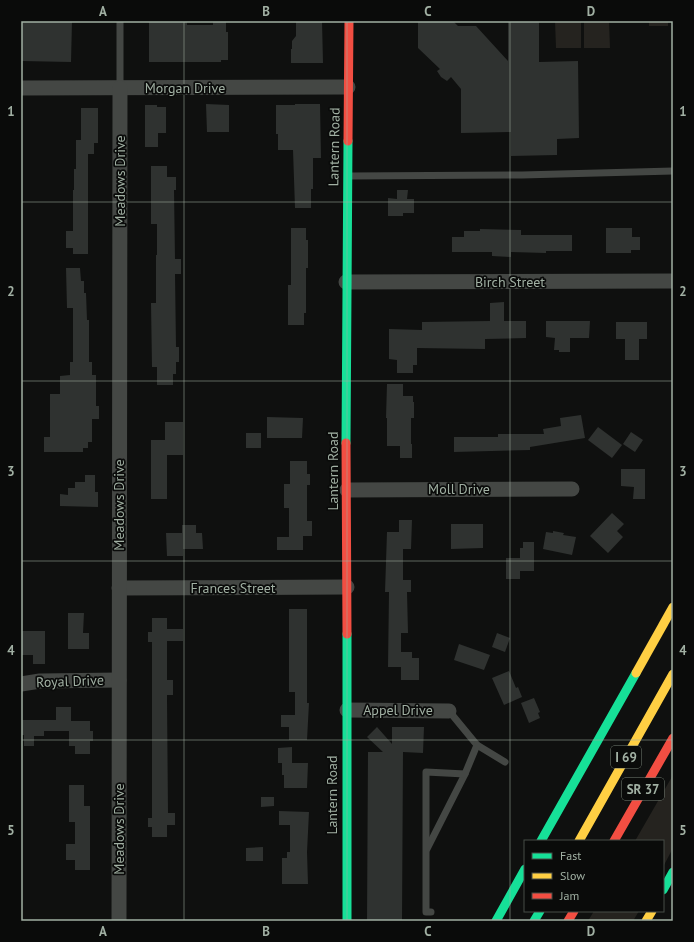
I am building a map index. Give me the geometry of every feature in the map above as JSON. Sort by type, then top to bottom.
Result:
[{"type":"main road","name":"Lantern Road","points":[[347,921],[346,282],[349,21]]},
{"type":"main road","points":[[615,709],[670,598]]},
{"type":"main road","name":"I 69","points":[[542,840],[673,607]]},
{"type":"main road","name":"I 69","points":[[580,840],[673,674]]},
{"type":"main road","name":"SR 37","points":[[615,840],[673,738]]},
{"type":"main road","points":[[496,921],[524,871]]},
{"type":"main road","points":[[664,888],[673,872]]},
{"type":"main road","points":[[534,921],[539,912]]},
{"type":"main road","points":[[568,921],[573,912]]},
{"type":"main road","points":[[646,921],[651,912]]},
{"type":"street","name":"Morgan Drive","points":[[21,88],[348,87]]},
{"type":"street","name":"Meadows Drive","points":[[119,921],[120,88]]},
{"type":"street","name":"Birch Street","points":[[346,282],[673,281]]},
{"type":"street","name":"Moll Drive","points":[[347,490],[572,488]]},
{"type":"street","name":"Frances Street","points":[[119,588],[347,587]]},
{"type":"street","name":"Royal Drive","points":[[21,684],[40,681],[119,680]]},
{"type":"street","name":"Appel Drive","points":[[347,710],[449,710]]},
{"type":"lane","points":[[120,21],[120,88]]},
{"type":"lane","points":[[347,176],[522,175],[673,171]]},
{"type":"lane","points":[[449,710],[477,745],[506,762]]},
{"type":"lane","points":[[426,852],[465,774],[477,745]]},
{"type":"lane","points":[[431,912],[426,912],[426,772],[465,774]]},
{"type":"shaded area","points":[[555,21],[581,21],[581,48],[556,48]]},
{"type":"shaded area","points":[[584,21],[609,21],[610,48],[584,48]]},
{"type":"shaded area","points":[[649,21],[668,21],[668,26],[649,26]]},
{"type":"shaded area","points":[[673,775],[673,848],[664,865],[664,840],[636,840]]},
{"type":"shaded area","points":[[593,912],[638,912],[633,921],[588,921]]},
{"type":"building","points":[[72,21],[71,62],[21,61],[21,22]]},
{"type":"building","points":[[149,21],[187,21],[187,25],[213,25],[213,21],[226,21],[226,32],[228,32],[228,60],[221,60],[221,62],[149,62]]},
{"type":"building","points":[[296,21],[322,21],[323,63],[291,63],[292,41],[296,36]]},
{"type":"building","points":[[418,21],[453,21],[458,26],[476,26],[508,61],[508,21],[539,21],[539,62],[578,61],[579,138],[557,139],[557,155],[511,156],[511,132],[461,133],[461,89],[451,77],[447,81],[441,77],[437,71],[440,69],[418,48]]},
{"type":"building","points":[[206,104],[229,105],[229,132],[207,132]]},
{"type":"building","points":[[320,104],[321,158],[313,158],[313,189],[311,189],[311,208],[295,208],[293,150],[278,150],[278,134],[276,134],[276,105]]},
{"type":"building","points":[[145,105],[166,107],[166,133],[158,133],[158,147],[145,147]]},
{"type":"building","points":[[81,108],[98,108],[98,143],[94,143],[94,154],[88,154],[88,254],[73,254],[73,248],[66,248],[66,231],[73,231],[74,169],[76,169],[76,140],[81,140]]},
{"type":"building","points":[[151,166],[167,166],[167,177],[176,177],[176,190],[174,190],[175,259],[181,259],[181,274],[175,274],[176,347],[179,347],[179,362],[176,362],[176,374],[173,374],[173,385],[157,385],[157,367],[152,367],[151,303],[156,303],[157,224],[151,224]]},
{"type":"building","points":[[397,190],[408,190],[407,199],[414,199],[414,213],[403,213],[403,216],[388,216],[388,198],[397,199]]},
{"type":"building","points":[[291,228],[306,228],[306,240],[308,240],[308,268],[306,268],[306,313],[304,313],[304,325],[288,325],[288,285],[291,285]]},
{"type":"building","points":[[606,228],[632,228],[632,237],[640,237],[640,250],[631,250],[631,253],[606,253]]},
{"type":"building","points":[[480,229],[521,230],[521,235],[572,235],[572,251],[546,251],[546,253],[511,252],[511,257],[492,256],[492,252],[452,252],[452,237],[464,237],[464,231],[480,231]]},
{"type":"building","points":[[66,268],[80,268],[81,281],[84,281],[87,320],[89,320],[89,362],[92,362],[92,375],[96,375],[96,406],[99,406],[99,419],[92,419],[92,442],[88,442],[88,448],[83,448],[83,452],[44,452],[44,437],[50,437],[50,394],[60,394],[60,376],[70,375],[70,362],[73,362],[73,308],[67,308]]},
{"type":"building","points":[[504,302],[504,321],[526,321],[526,338],[485,339],[485,349],[417,348],[417,365],[413,365],[413,373],[397,373],[397,360],[389,359],[389,329],[422,330],[422,322],[490,321],[490,303]]},
{"type":"building","points":[[546,321],[590,321],[589,338],[570,338],[570,352],[559,352],[559,350],[554,350],[555,338],[546,337]]},
{"type":"building","points":[[616,322],[647,322],[647,339],[639,339],[639,360],[625,360],[625,339],[616,339]]},
{"type":"building","points":[[387,384],[403,384],[403,396],[413,396],[414,418],[411,418],[412,458],[400,458],[400,446],[387,446]]},
{"type":"building","points":[[581,415],[585,438],[530,447],[530,450],[454,452],[454,437],[498,437],[498,434],[544,434],[543,429],[561,426],[560,418]]},
{"type":"building","points":[[267,417],[303,418],[302,438],[267,438]]},
{"type":"building","points":[[165,422],[183,422],[183,455],[167,455],[167,499],[151,499],[151,440],[165,440]]},
{"type":"building","points":[[598,427],[622,445],[612,458],[588,440]]},
{"type":"building","points":[[631,432],[643,440],[635,452],[623,444]]},
{"type":"building","points":[[246,433],[261,433],[261,448],[246,448]]},
{"type":"building","points":[[290,461],[307,461],[307,474],[310,474],[310,485],[307,485],[307,521],[312,521],[312,536],[303,536],[303,550],[277,550],[277,537],[289,537],[289,508],[284,508],[284,484],[290,484]]},
{"type":"building","points":[[621,469],[645,469],[645,499],[633,499],[634,487],[621,486]]},
{"type":"building","points":[[85,475],[95,475],[95,492],[98,492],[98,507],[60,506],[60,494],[68,495],[68,488],[75,488],[75,482],[85,482]]},
{"type":"building","points":[[612,513],[624,524],[617,531],[623,537],[608,553],[590,536]]},
{"type":"building","points":[[399,520],[412,520],[411,549],[403,549],[403,580],[411,580],[411,592],[407,592],[408,633],[401,633],[401,652],[412,652],[412,658],[419,658],[419,680],[401,680],[401,667],[388,667],[389,592],[385,592],[387,532],[399,532]]},
{"type":"building","points":[[451,524],[483,524],[483,548],[451,549]]},
{"type":"building","points":[[182,525],[196,525],[196,533],[202,533],[203,549],[183,549],[183,556],[167,556],[166,533],[182,533]]},
{"type":"building","points":[[553,531],[564,533],[563,535],[576,537],[572,555],[543,549],[546,532],[553,533]]},
{"type":"building","points":[[523,542],[534,542],[534,571],[520,571],[520,579],[506,579],[506,558],[520,558],[520,548],[523,548]]},
{"type":"building","points":[[289,609],[307,609],[307,703],[309,703],[307,740],[289,740],[289,727],[281,727],[281,715],[295,715],[295,692],[289,692]]},
{"type":"building","points":[[68,613],[84,613],[83,633],[89,633],[89,649],[68,649]]},
{"type":"building","points":[[152,618],[167,618],[167,629],[183,629],[183,641],[167,641],[167,680],[173,680],[173,695],[167,695],[168,813],[175,813],[175,825],[167,825],[167,837],[152,837],[152,827],[148,827],[148,818],[152,818],[152,642],[148,642],[148,632],[152,632]]},
{"type":"building","points":[[21,631],[45,631],[45,664],[33,664],[33,655],[22,655]]},
{"type":"building","points":[[497,633],[510,638],[505,652],[492,647]]},
{"type":"building","points":[[459,644],[490,655],[484,670],[454,660]]},
{"type":"building","points":[[509,671],[516,688],[518,687],[522,697],[504,705],[492,678]]},
{"type":"building","points":[[534,698],[540,712],[538,713],[540,718],[529,723],[521,703]]},
{"type":"building","points":[[56,707],[71,707],[71,721],[90,721],[90,731],[93,731],[93,741],[90,741],[90,754],[75,754],[75,746],[69,746],[69,731],[44,731],[44,736],[34,736],[34,746],[24,746],[24,735],[21,735],[21,720],[56,720]]},
{"type":"building","points":[[377,727],[392,744],[392,727],[424,727],[423,753],[403,752],[402,921],[367,921],[368,752],[383,752],[367,737]]},
{"type":"building","points":[[292,747],[292,763],[308,763],[307,788],[284,788],[282,763],[278,763],[278,748]]},
{"type":"building","points":[[69,785],[84,785],[84,806],[90,806],[90,870],[75,870],[75,860],[66,860],[66,844],[75,844],[75,822],[69,822]]},
{"type":"building","points":[[261,797],[274,797],[274,806],[261,807]]},
{"type":"building","points":[[279,811],[309,812],[307,852],[308,884],[282,884],[282,858],[287,858],[287,852],[290,852],[290,825],[279,825]]},
{"type":"building","points":[[263,847],[263,861],[246,861],[246,848]]},
{"type":"traffic: fast","points":[[346,443],[348,141]]},
{"type":"traffic: fast","points":[[347,634],[347,921]]},
{"type":"traffic: fast","points":[[542,840],[636,673]]},
{"type":"traffic: fast","points":[[496,921],[524,871]]},
{"type":"traffic: fast","points":[[664,888],[673,872]]},
{"type":"traffic: fast","points":[[534,921],[539,912]]},
{"type":"traffic: slow","points":[[636,673],[673,607]]},
{"type":"traffic: slow","points":[[580,840],[673,674]]},
{"type":"traffic: slow","points":[[646,921],[651,912]]},
{"type":"traffic: jam","points":[[348,141],[349,21]]},
{"type":"traffic: jam","points":[[346,443],[347,634]]},
{"type":"traffic: jam","points":[[615,840],[673,738]]},
{"type":"traffic: jam","points":[[568,921],[573,912]]}]
